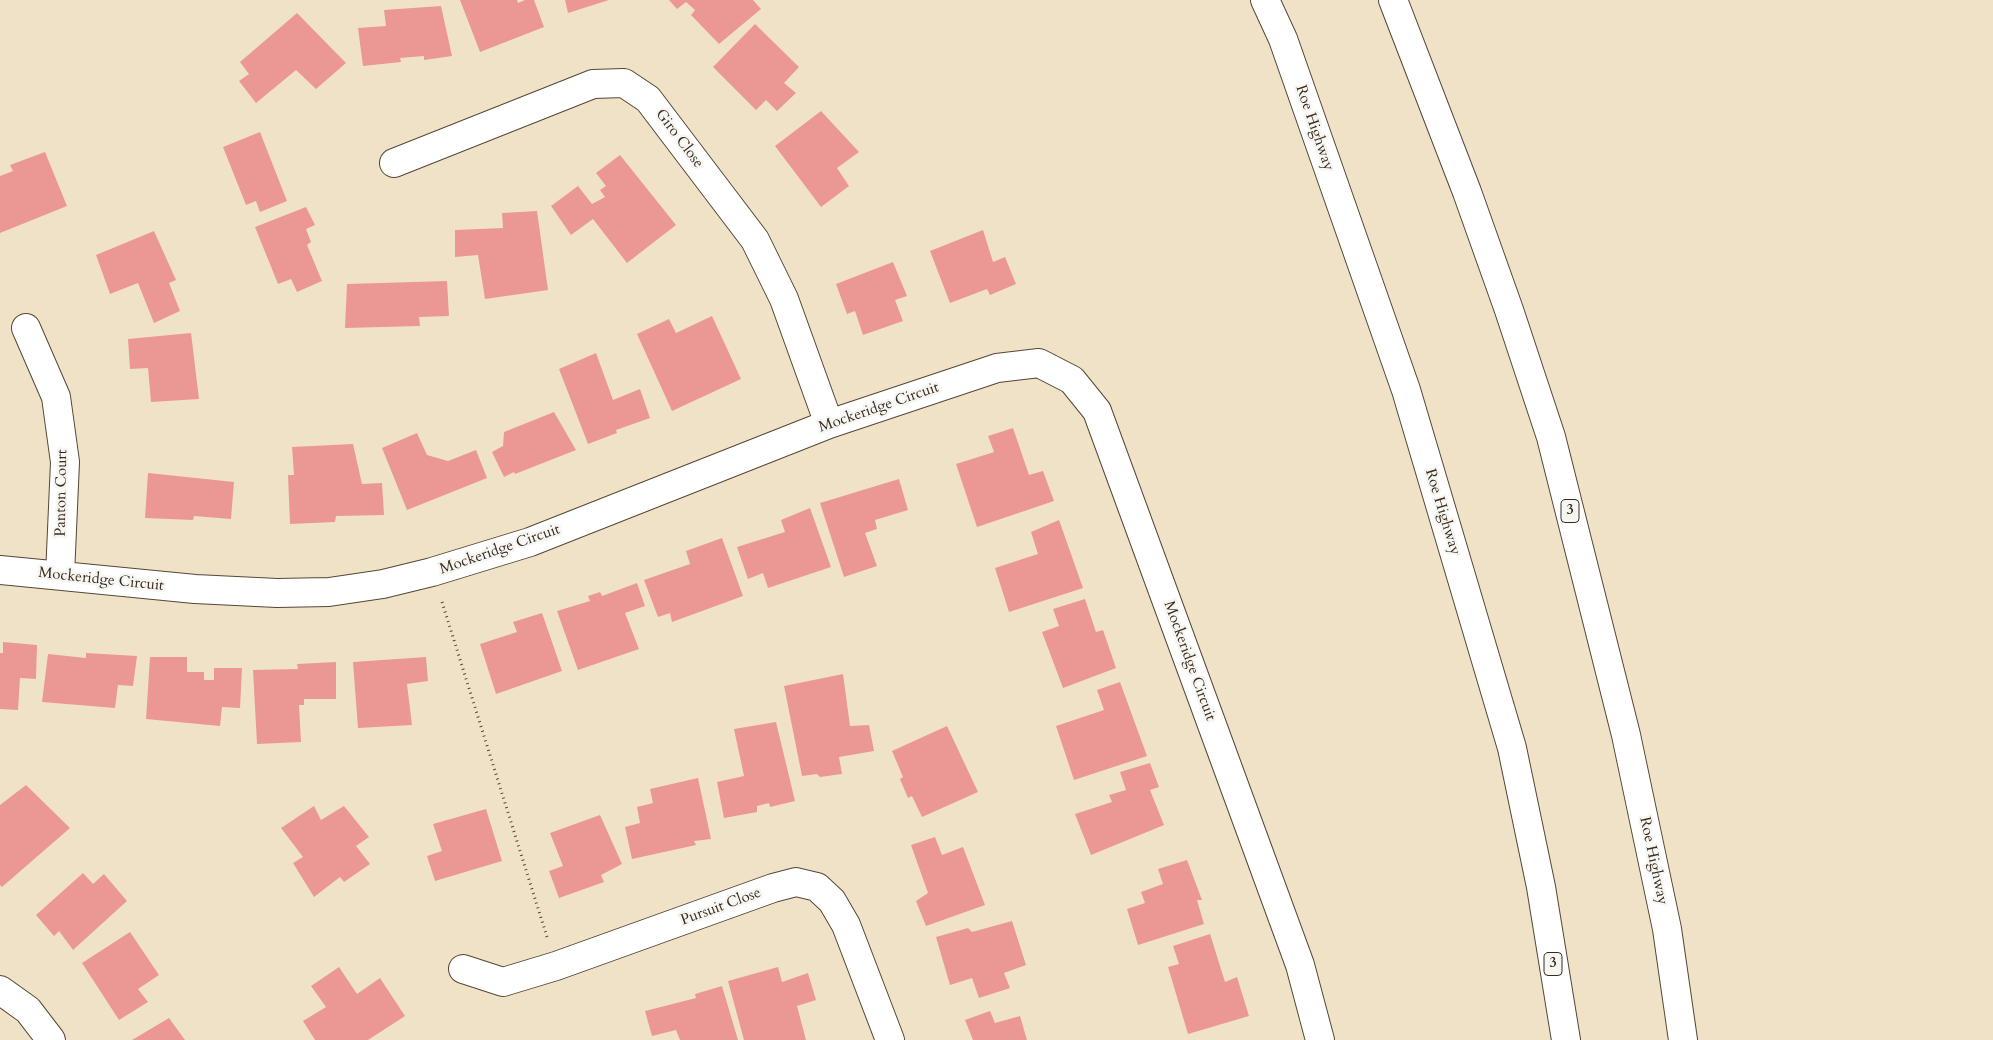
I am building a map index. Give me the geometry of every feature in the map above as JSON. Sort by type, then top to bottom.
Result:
[{"type":"main road","name":"Roe Highway","points":[[1265,0],[1283,39],[1406,390],[1512,748],[1541,887],[1566,1040]]},
{"type":"main road","name":"Roe Highway","points":[[1393,0],[1467,192],[1551,437],[1628,744],[1667,929],[1683,1040]]},
{"type":"main road","name":"Giro Close","points":[[394,163],[593,84],[624,83],[648,99],[755,240],[784,299],[829,424]]},
{"type":"main road","name":"Panton Court","points":[[26,328],[56,397],[65,462],[60,575]]},
{"type":"main road","name":"Mockeridge Circuit","points":[[0,570],[195,589],[277,593],[329,592],[383,584],[432,572],[530,542],[829,424],[997,368],[1039,363],[1072,380],[1097,411],[1300,965],[1320,1040]]},
{"type":"main road","name":"Pursuit Close","points":[[463,969],[503,982],[556,966],[773,888],[796,882],[817,887],[832,901],[846,925],[890,1040]]},
{"type":"main road","points":[[0,990],[28,1010],[51,1040]]},
{"type":"path","points":[[442,601],[556,966]]},
{"type":"building","points":[[460,0],[517,0],[518,3],[525,0],[534,0],[544,27],[480,52]]},
{"type":"building","points":[[565,0],[609,0],[568,13]]},
{"type":"building","points":[[669,0],[753,0],[761,9],[719,44],[691,15],[695,10],[686,2],[677,9]]},
{"type":"building","points":[[441,6],[452,56],[424,60],[424,56],[400,58],[401,62],[363,66],[358,28],[386,26],[384,10]]},
{"type":"building","points":[[297,13],[346,63],[316,89],[296,70],[256,103],[239,81],[249,74],[240,62]]},
{"type":"building","points":[[755,24],[799,67],[784,83],[796,93],[777,111],[766,100],[756,110],[713,67]]},
{"type":"building","points":[[821,111],[859,152],[837,168],[849,186],[821,207],[775,146]]},
{"type":"building","points":[[260,132],[287,201],[260,212],[256,201],[246,205],[223,147]]},
{"type":"building","points":[[45,152],[67,206],[0,233],[0,176],[13,171],[10,165]]},
{"type":"building","points":[[620,155],[676,225],[627,263],[593,219],[571,235],[551,206],[578,186],[592,204],[605,197],[600,190],[606,186],[596,173]]},
{"type":"building","points":[[306,207],[315,225],[306,229],[311,242],[307,245],[322,281],[297,292],[291,279],[278,284],[255,227]]},
{"type":"building","points":[[537,211],[548,290],[485,299],[478,255],[455,257],[455,230],[503,228],[502,213]]},
{"type":"building","points":[[983,230],[993,262],[1005,257],[1016,284],[990,295],[987,289],[950,303],[930,251]]},
{"type":"building","points":[[154,231],[176,280],[169,283],[180,311],[154,323],[138,283],[110,294],[96,255]]},
{"type":"building","points":[[893,262],[907,296],[895,300],[903,321],[863,335],[855,311],[847,314],[836,284]]},
{"type":"building","points":[[447,281],[449,316],[419,317],[420,326],[345,328],[347,284]]},
{"type":"building","points":[[712,316],[741,379],[672,411],[637,334],[669,319],[676,333]]},
{"type":"building","points":[[191,333],[199,399],[151,402],[148,368],[130,369],[128,339]]},
{"type":"building","points":[[596,353],[613,400],[640,389],[650,418],[616,430],[617,433],[588,444],[559,369]]},
{"type":"building","points":[[554,412],[576,450],[504,477],[492,452],[503,446],[504,432]]},
{"type":"building","points":[[1013,428],[1029,475],[1043,471],[1054,501],[977,527],[956,464],[994,452],[988,436]]},
{"type":"building","points":[[417,433],[427,455],[448,461],[476,450],[487,478],[407,510],[382,448]]},
{"type":"building","points":[[353,444],[362,484],[382,483],[384,515],[336,516],[335,522],[290,524],[288,475],[294,475],[292,447]]},
{"type":"building","points":[[148,473],[234,482],[231,519],[194,516],[193,520],[145,518]]},
{"type":"building","points":[[899,479],[908,510],[875,520],[877,529],[865,533],[877,566],[844,577],[820,503]]},
{"type":"building","points":[[810,508],[831,567],[768,588],[763,573],[748,579],[737,547],[785,532],[781,520]]},
{"type":"building","points":[[1059,520],[1083,588],[1009,612],[995,568],[1038,554],[1031,532]]},
{"type":"building","points":[[722,538],[743,596],[672,622],[670,613],[658,617],[644,580],[690,564],[686,551]]},
{"type":"building","points":[[637,583],[645,606],[625,613],[639,649],[578,670],[557,611],[590,601],[588,596],[600,592],[602,596]]},
{"type":"building","points":[[1085,599],[1096,632],[1103,630],[1116,668],[1063,688],[1042,632],[1059,626],[1053,609]]},
{"type":"building","points":[[542,613],[562,671],[496,694],[480,644],[517,632],[513,622]]},
{"type":"building","points":[[3,642],[37,645],[36,679],[20,678],[18,710],[0,709],[0,653],[3,653]]},
{"type":"building","points":[[86,653],[137,656],[133,686],[118,685],[115,708],[42,702],[48,654],[86,658]]},
{"type":"building","points":[[150,657],[187,657],[187,672],[204,672],[204,680],[214,680],[214,668],[242,668],[240,708],[222,707],[220,726],[146,719]]},
{"type":"building","points":[[426,657],[428,681],[407,684],[412,725],[358,728],[353,662]]},
{"type":"building","points":[[336,662],[336,699],[304,699],[304,705],[299,705],[301,742],[257,744],[253,670],[298,669],[297,664]]},
{"type":"building","points":[[843,674],[850,726],[869,725],[874,751],[839,757],[842,774],[820,777],[817,774],[802,776],[784,686]]},
{"type":"building","points":[[1120,682],[1147,756],[1074,780],[1056,726],[1104,710],[1097,690]]},
{"type":"building","points":[[776,722],[795,801],[770,807],[769,803],[757,806],[757,812],[724,818],[717,782],[744,776],[734,729]]},
{"type":"building","points":[[947,726],[978,792],[922,817],[912,796],[908,798],[900,779],[903,777],[892,751]]},
{"type":"building","points":[[1150,763],[1159,787],[1150,790],[1164,825],[1091,855],[1075,814],[1112,802],[1109,795],[1126,790],[1120,772]]},
{"type":"building","points":[[698,778],[711,839],[694,841],[696,845],[632,859],[625,827],[640,823],[637,807],[653,803],[650,789]]},
{"type":"building","points":[[26,785],[70,828],[2,887],[0,885],[0,805]]},
{"type":"building","points":[[314,806],[321,820],[344,806],[369,837],[356,846],[370,864],[344,882],[340,877],[314,897],[293,863],[303,857],[281,828]]},
{"type":"building","points":[[486,809],[502,861],[435,881],[427,856],[442,851],[433,824]]},
{"type":"building","points":[[600,815],[622,864],[601,875],[604,882],[559,898],[549,871],[563,866],[550,833]]},
{"type":"building","points":[[935,837],[942,855],[963,847],[985,905],[926,926],[916,901],[928,893],[911,845]]},
{"type":"building","points":[[1187,860],[1202,900],[1197,900],[1204,924],[1138,945],[1127,909],[1145,903],[1141,892],[1163,884],[1158,869]]},
{"type":"building","points":[[83,873],[93,884],[104,874],[127,901],[73,950],[59,931],[54,936],[36,915]]},
{"type":"building","points":[[1012,921],[1026,965],[1004,973],[1010,988],[979,998],[972,978],[950,985],[936,937],[968,928],[972,932]]},
{"type":"building","points":[[130,932],[159,975],[138,989],[148,1002],[119,1020],[82,963]]},
{"type":"building","points":[[1210,934],[1225,982],[1237,977],[1249,1016],[1188,1034],[1168,967],[1179,964],[1173,946]]},
{"type":"building","points":[[339,967],[357,994],[380,978],[405,1016],[368,1040],[315,1040],[303,1021],[326,1007],[311,986]]},
{"type":"building","points":[[778,967],[782,982],[808,973],[816,1000],[797,1006],[806,1040],[744,1040],[728,981]]},
{"type":"building","points":[[722,986],[738,1040],[680,1040],[676,1030],[652,1036],[645,1011],[696,998],[695,994]]},
{"type":"building","points":[[990,1011],[995,1023],[1020,1016],[1027,1040],[973,1040],[965,1020]]},
{"type":"building","points":[[169,1018],[185,1040],[132,1040]]}]
